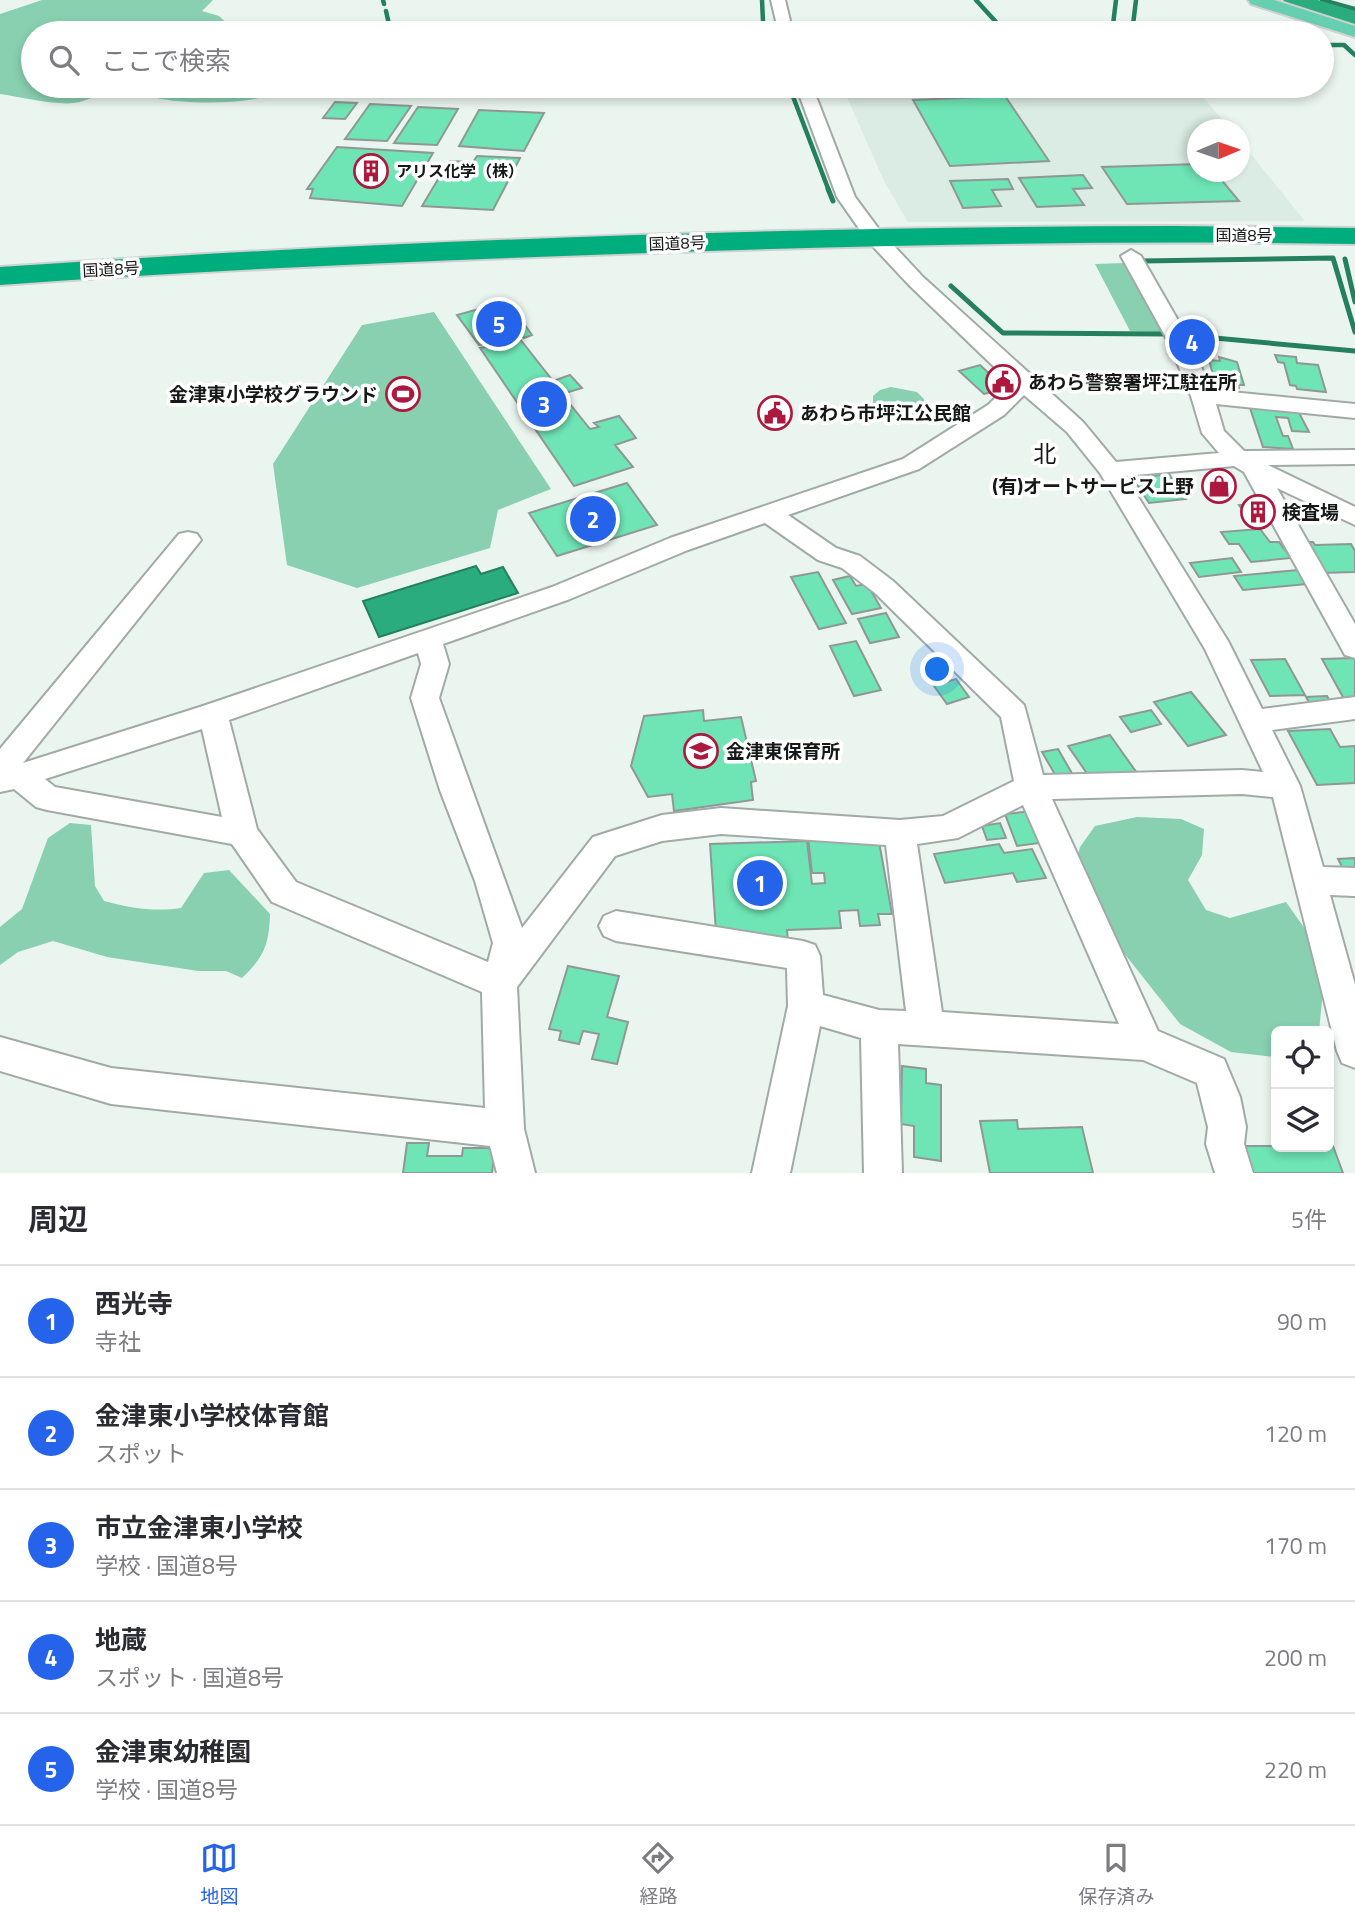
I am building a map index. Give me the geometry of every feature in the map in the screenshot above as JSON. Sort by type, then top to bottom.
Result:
[{"type":"highway","name":"国道8号","points":[[0,276],[379,253],[874,236],[1355,236]]},
{"type":"main road","points":[[1257,0],[1321,21]]},
{"type":"main road","points":[[1334,25],[1355,32]]},
{"type":"street","points":[[778,0],[783,21]]},
{"type":"street","points":[[809,98],[846,197],[874,236],[916,281],[1075,427],[1110,470],[1218,648],[1285,786],[1352,1029]]},
{"type":"street","points":[[1131,256],[1180,344],[1202,396],[1213,433],[1246,462],[1355,517]]},
{"type":"street","points":[[6,775],[213,714],[561,593],[679,544],[911,464],[996,410],[1024,383]]},
{"type":"street","points":[[1202,396],[1355,411]]},
{"type":"street","points":[[1110,470],[1355,457]]},
{"type":"street","points":[[1246,462],[1355,648]]},
{"type":"street","points":[[769,514],[827,554],[851,562],[884,587],[1014,712],[1031,787],[1145,1043]]},
{"type":"street","points":[[6,775],[188,540]]},
{"type":"street","points":[[428,638],[435,664],[425,698],[455,790],[491,881],[510,943],[499,983],[505,1129],[516,1173]]},
{"type":"street","points":[[1255,721],[1355,708]]},
{"type":"street","points":[[213,714],[242,833],[284,892],[499,983]]},
{"type":"street","points":[[6,775],[47,798],[242,833]]},
{"type":"street","points":[[499,983],[604,846],[662,828],[721,821],[900,834],[947,829],[1031,787],[1242,782],[1285,786]]},
{"type":"street","points":[[900,834],[926,1028]]},
{"type":"street","points":[[1311,881],[1355,882]]},
{"type":"street","points":[[615,926],[803,956],[806,1006],[771,1173]]},
{"type":"street","points":[[806,1006],[879,1027],[1145,1043],[1211,1071],[1221,1097],[1227,1127],[1225,1144],[1234,1173]]},
{"type":"street","points":[[879,1027],[884,1173]]},
{"type":"street","points":[[0,1054],[111,1086],[505,1129]]},
{"type":"shaded area","points":[[42,0],[213,0],[202,11],[219,16],[224,21],[21,21],[21,97],[0,94],[0,14]]},
{"type":"shaded area","points":[[26,98],[90,98],[72,103]]},
{"type":"shaded area","points":[[159,98],[257,98],[206,103]]},
{"type":"shaded area","points":[[847,98],[1204,98],[1222,119],[1187,119],[1187,182],[1250,182],[1250,153],[1305,221],[908,222],[884,181]]},
{"type":"shaded area","points":[[1125,263],[1163,332],[1130,331],[1095,264]]},
{"type":"shaded area","name":"金津東小学校グラウンド","points":[[434,312],[551,489],[498,510],[490,548],[357,588],[287,565],[273,464],[362,325]]},
{"type":"shaded area","points":[[891,387],[917,392],[924,399],[924,407],[906,416],[892,415],[879,409],[873,404],[873,396],[880,390]]},
{"type":"shaded area","points":[[476,566],[481,574],[503,567],[518,593],[379,637],[363,601]]},
{"type":"shaded area","points":[[1137,817],[1181,819],[1204,829],[1202,855],[1188,880],[1206,910],[1230,918],[1286,902],[1315,943],[1323,991],[1320,1026],[1271,1026],[1271,1057],[1231,1052],[1180,1024],[1097,919],[1074,869],[1080,847],[1095,826]]},
{"type":"shaded area","points":[[70,823],[91,825],[95,886],[104,901],[142,909],[181,908],[204,873],[229,870],[270,914],[267,942],[256,964],[242,978],[226,971],[198,971],[107,957],[53,941],[18,952],[0,965],[0,927],[22,909],[48,838]]},
{"type":"building","points":[[1006,98],[1049,161],[950,166],[913,100]]},
{"type":"building","points":[[335,102],[357,103],[345,119],[323,118]]},
{"type":"building","points":[[370,104],[411,106],[387,141],[345,139]]},
{"type":"building","points":[[418,107],[458,109],[437,145],[394,143]]},
{"type":"building","points":[[479,110],[544,113],[524,151],[459,146]]},
{"type":"building","name":"アリス化学（株）","points":[[337,147],[433,153],[402,206],[310,198],[313,189],[307,189]]},
{"type":"building","points":[[477,156],[520,158],[493,210],[422,206],[449,161],[473,162]]},
{"type":"building","points":[[1187,164],[1187,182],[1223,182],[1239,201],[1127,204],[1102,167]]},
{"type":"building","points":[[1083,175],[1092,188],[1073,189],[1084,205],[1037,207],[1019,178]]},
{"type":"building","points":[[1008,179],[1013,189],[992,190],[1001,206],[963,208],[950,181]]},
{"type":"building","points":[[508,301],[532,335],[524,338],[520,335],[479,345],[457,315]]},
{"type":"building","points":[[520,339],[553,381],[570,375],[582,388],[562,394],[590,429],[599,427],[594,423],[619,416],[636,438],[615,445],[633,467],[574,486],[480,348]]},
{"type":"building","points":[[1275,355],[1296,357],[1297,363],[1318,365],[1326,392],[1297,389],[1296,386],[1290,385],[1284,363],[1278,362]]},
{"type":"building","points":[[1219,357],[1237,362],[1244,385],[1238,385],[1239,388],[1211,386],[1208,375],[1213,375],[1209,360],[1220,361]]},
{"type":"building","points":[[980,365],[1006,389],[984,394],[959,371]]},
{"type":"building","points":[[1248,402],[1295,405],[1309,432],[1292,431],[1288,418],[1276,417],[1283,436],[1288,436],[1293,449],[1263,447]]},
{"type":"building","points":[[1169,474],[1186,499],[1149,503],[1133,478]]},
{"type":"building","points":[[627,483],[657,525],[557,556],[529,513]]},
{"type":"building","name":"検査場","points":[[1265,503],[1276,518],[1250,521],[1239,505]]},
{"type":"building","points":[[1260,529],[1270,542],[1279,542],[1291,558],[1251,562],[1239,544],[1229,544],[1221,532]]},
{"type":"building","points":[[1307,542],[1313,542],[1315,545],[1351,544],[1355,551],[1355,572],[1320,573]]},
{"type":"building","points":[[1232,558],[1241,572],[1199,577],[1190,563]]},
{"type":"building","points":[[1298,570],[1308,584],[1243,590],[1234,576]]},
{"type":"building","points":[[818,572],[846,623],[819,629],[791,577]]},
{"type":"building","points":[[850,576],[856,586],[867,584],[881,608],[852,614],[833,580]]},
{"type":"building","points":[[886,613],[899,637],[870,643],[858,619]]},
{"type":"building","points":[[856,641],[881,690],[854,696],[830,646]]},
{"type":"building","points":[[1355,658],[1355,699],[1344,699],[1322,659]]},
{"type":"building","points":[[1285,659],[1305,695],[1270,696],[1251,660]]},
{"type":"building","points":[[956,679],[969,697],[947,704],[934,686]]},
{"type":"building","points":[[1191,692],[1226,735],[1188,746],[1154,702]]},
{"type":"building","points":[[1327,696],[1332,705],[1311,706],[1306,697]]},
{"type":"building","points":[[703,710],[704,721],[741,717],[756,781],[751,782],[753,800],[674,811],[672,794],[648,797],[631,766],[644,716]]},
{"type":"building","points":[[1151,710],[1161,724],[1131,732],[1120,717]]},
{"type":"building","points":[[1330,729],[1340,747],[1355,746],[1355,783],[1317,785],[1288,731]]},
{"type":"building","points":[[1110,735],[1137,773],[1095,785],[1068,746]]},
{"type":"building","points":[[1058,749],[1073,775],[1057,778],[1042,752]]},
{"type":"building","points":[[1034,811],[1047,842],[1017,846],[1005,814]]},
{"type":"building","points":[[1000,823],[1006,838],[987,840],[982,826]]},
{"type":"building","points":[[878,836],[892,914],[878,914],[880,925],[860,926],[858,910],[839,911],[841,928],[787,930],[788,942],[716,932],[710,844],[807,841],[812,884],[825,883],[824,873],[812,873],[808,837]]},
{"type":"building","points":[[999,844],[1004,853],[1032,849],[1046,878],[1017,882],[1013,873],[945,883],[934,854]]},
{"type":"building","points":[[1355,858],[1355,868],[1343,869],[1338,859]]},
{"type":"building","points":[[568,966],[619,976],[607,1017],[628,1022],[617,1064],[592,1059],[599,1034],[583,1031],[579,1044],[559,1040],[561,1031],[549,1029]]},
{"type":"building","points":[[902,1066],[926,1069],[926,1083],[941,1085],[941,1161],[914,1157],[914,1126],[901,1124]]},
{"type":"building","points":[[1017,1120],[1018,1129],[1082,1127],[1093,1173],[990,1173],[980,1121]]},
{"type":"building","points":[[407,1143],[429,1143],[427,1156],[462,1156],[463,1148],[495,1148],[492,1173],[403,1173]]},
{"type":"building","points":[[1238,1146],[1271,1146],[1271,1152],[1334,1152],[1334,1149],[1343,1173],[1246,1173]]},
{"type":"waterway","points":[[383,0],[384,4]]},
{"type":"waterway","points":[[762,0],[763,21]]},
{"type":"waterway","points":[[976,0],[995,21]]},
{"type":"waterway","points":[[1113,21],[1116,0]]},
{"type":"waterway","points":[[1133,21],[1136,0]]},
{"type":"waterway","points":[[1294,0],[1355,18]]},
{"type":"waterway","points":[[1322,0],[1355,9]]},
{"type":"waterway","points":[[386,11],[388,21]]},
{"type":"waterway","points":[[1334,45],[1344,45],[1355,55]]},
{"type":"waterway","points":[[794,98],[829,191]]},
{"type":"waterway","points":[[828,189],[833,201]]},
{"type":"waterway","points":[[1142,261],[1333,258],[1355,332]]},
{"type":"waterway","points":[[1345,259],[1355,302]]},
{"type":"waterway","points":[[951,286],[1003,333],[1164,334]]},
{"type":"waterway","points":[[1182,335],[1355,351]]},
{"type":"place","name":"アリス化学（株）","points":[[371,171]]},
{"type":"place","name":"金津東幼稚園","points":[[499,324]]},
{"type":"place","name":"地蔵","points":[[1192,342]]},
{"type":"place","name":"あわら警察署坪江駐在所","points":[[1003,382]]},
{"type":"place","name":"金津東小学校グラウンド","points":[[403,394]]},
{"type":"place","name":"市立金津東小学校","points":[[544,404]]},
{"type":"place","name":"あわら市坪江公民館","points":[[775,413]]},
{"type":"place","name":"(有)オートサービス上野","points":[[1219,486]]},
{"type":"place","name":"検査場","points":[[1258,512]]},
{"type":"place","name":"金津東小学校体育館","points":[[593,519]]},
{"type":"place","name":"金津東保育所","points":[[701,751]]},
{"type":"place","name":"西光寺","points":[[760,883]]},
{"type":"district","name":"北","points":[[1045,454]]}]
